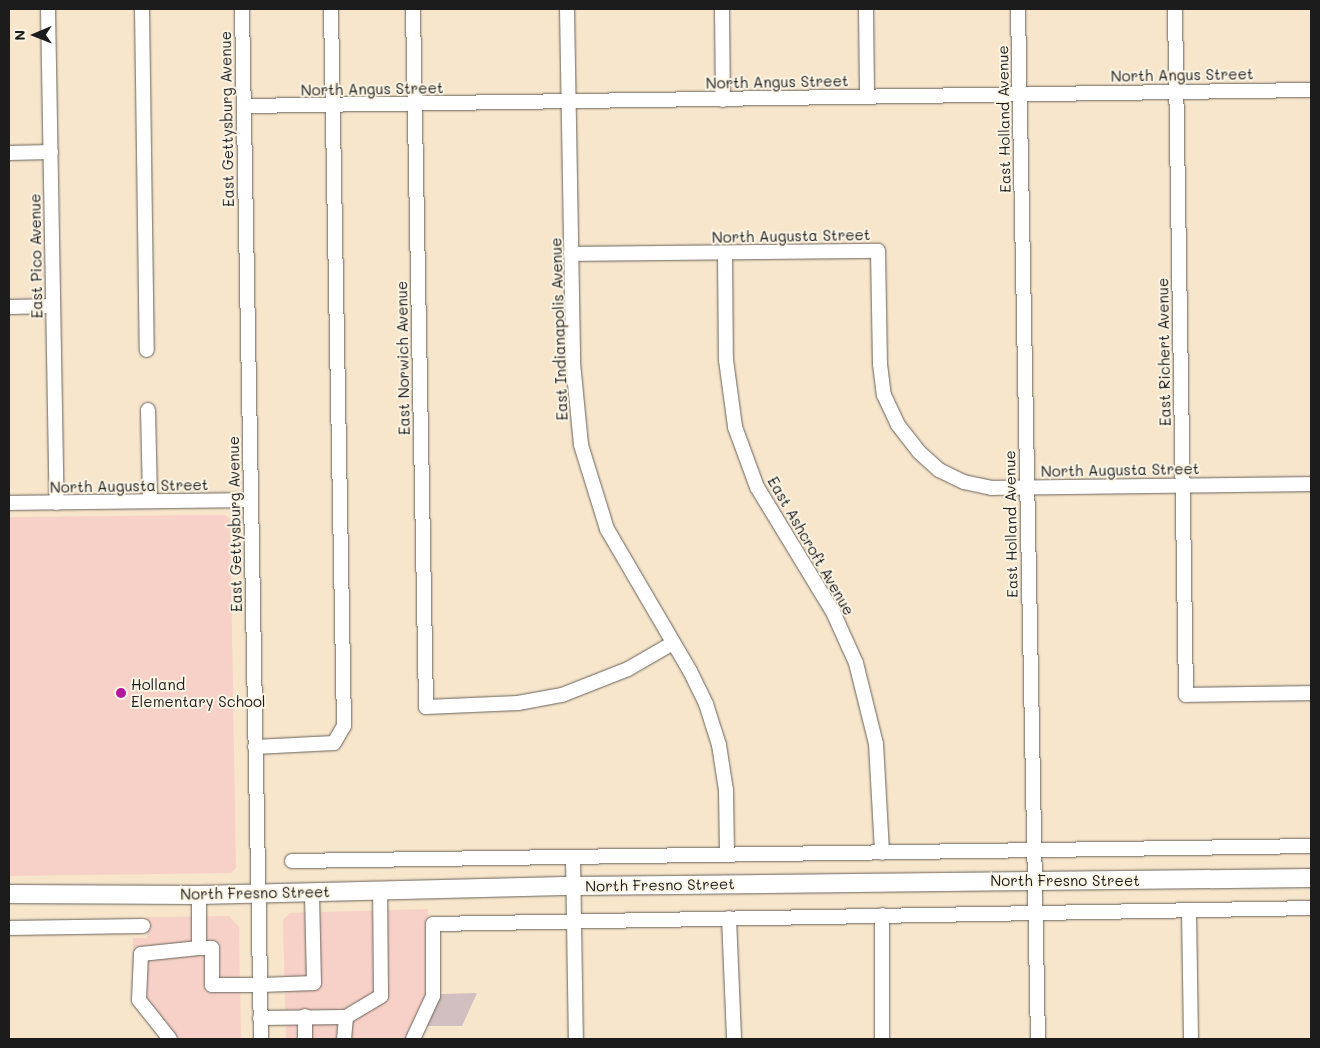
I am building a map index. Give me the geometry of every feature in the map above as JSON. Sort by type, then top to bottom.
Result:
[{"type":"main road","name":"North Fresno Street","points":[[9,894],[199,895],[574,886],[1311,878]]},
{"type":"street","name":"East Pico Avenue","points":[[48,9],[57,503]]},
{"type":"street","points":[[142,9],[147,350]]},
{"type":"street","name":"East Gettysburg Avenue","points":[[242,9],[261,1039]]},
{"type":"street","points":[[255,747],[334,743],[344,726],[331,9]]},
{"type":"street","name":"East Norwich Avenue","points":[[413,9],[426,707],[518,703],[562,695],[628,669],[673,644]]},
{"type":"street","name":"East Indianapolis Avenue","points":[[567,9],[571,254],[576,404],[592,487],[607,529],[706,704],[719,745],[726,790],[727,855]]},
{"type":"street","points":[[722,9],[723,100]]},
{"type":"street","points":[[866,9],[867,97]]},
{"type":"street","name":"East Holland Avenue","points":[[1018,9],[1038,1039]]},
{"type":"street","name":"East Richert Avenue","points":[[1175,9],[1186,695],[1311,693]]},
{"type":"street","name":"North Angus Street","points":[[244,106],[1311,90]]},
{"type":"street","points":[[9,153],[51,152]]},
{"type":"street","name":"North Augusta Street","points":[[571,254],[725,254],[878,251],[880,364],[884,395],[898,425],[919,452],[939,470],[964,482],[992,488],[1311,484]]},
{"type":"street","name":"East Ashcroft Avenue","points":[[725,254],[726,360],[735,427],[757,487],[833,612],[856,664],[876,744],[882,852]]},
{"type":"street","points":[[9,307],[53,306]]},
{"type":"street","points":[[148,410],[150,501]]},
{"type":"street","name":"North Augusta Street","points":[[9,504],[250,500]]},
{"type":"street","name":"North Fresno Street","points":[[292,861],[1311,846]]},
{"type":"street","points":[[573,857],[576,1039]]},
{"type":"street","points":[[260,1018],[346,1017],[381,996],[380,890]]},
{"type":"street","points":[[170,1039],[139,1000],[141,954],[212,948],[212,985],[314,982],[312,892]]},
{"type":"street","points":[[198,948],[199,895]]},
{"type":"street","name":"North Fresno Street","points":[[413,1039],[433,996],[433,924],[1311,908]]},
{"type":"street","points":[[1189,911],[1191,1039]]},
{"type":"street","points":[[882,915],[882,1039]]},
{"type":"street","points":[[729,918],[734,1039]]},
{"type":"street","points":[[9,928],[144,926]]},
{"type":"street","points":[[305,1016],[305,1039]]},
{"type":"street","points":[[344,1039],[346,1017]]},
{"type":"shaded area","name":"Holland Elementary School","points":[[225,515],[230,519],[236,868],[231,873],[9,876],[9,517]]},
{"type":"shaded area","points":[[428,909],[429,991],[408,1039],[286,1039],[283,920],[290,913]]},
{"type":"shaded area","points":[[229,916],[239,927],[241,1039],[164,1039],[132,1002],[133,938],[147,938],[147,917]]},
{"type":"shaded area","points":[[477,993],[462,1026],[427,1026],[441,994]]},
{"type":"place","name":"Holland Elementary School","points":[[121,693]]}]
